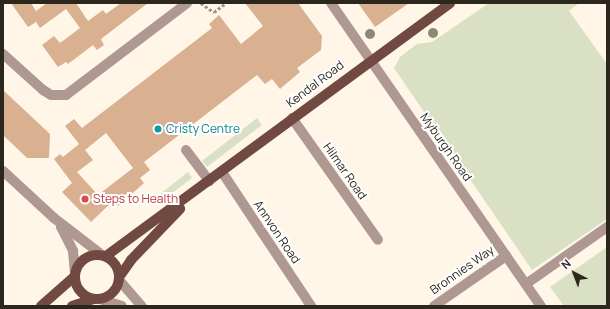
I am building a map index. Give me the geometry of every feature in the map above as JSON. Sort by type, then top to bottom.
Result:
[{"type":"main road","name":"Kendal Road","points":[[104,256],[199,189],[370,60],[450,3]]},
{"type":"main road","name":"Kendal Road","points":[[119,278],[131,260],[199,189]]},
{"type":"main road","points":[[41,306],[75,274],[83,260],[92,255],[104,256],[117,266],[119,278],[112,294],[72,306]]},
{"type":"main road","points":[[75,274],[81,293],[96,299]]},
{"type":"street","points":[[3,54],[43,90],[51,95],[66,95],[187,3]]},
{"type":"street","name":"Myburgh Road","points":[[331,3],[541,306]]},
{"type":"street","name":"Hilmar Road","points":[[292,118],[378,240]]},
{"type":"street","points":[[186,150],[209,181]]},
{"type":"street","points":[[3,171],[54,218],[104,256]]},
{"type":"street","name":"Annvon Road","points":[[222,172],[311,306]]},
{"type":"street","points":[[54,218],[71,244],[75,274]]},
{"type":"street","points":[[526,284],[607,227]]},
{"type":"street","name":"Bronnies Way","points":[[434,306],[506,256]]},
{"type":"street","points":[[119,278],[142,306]]},
{"type":"street","points":[[96,299],[122,306]]},
{"type":"path","points":[[201,3],[214,12],[226,3]]},
{"type":"green space","points":[[489,3],[579,3],[569,11],[607,64],[607,219],[532,270],[394,68],[400,57],[417,44],[432,42]]},
{"type":"green space","points":[[257,118],[262,125],[207,167],[202,161]]},
{"type":"green space","points":[[188,172],[192,178],[159,203],[155,198]]},
{"type":"green space","points":[[607,247],[607,306],[564,306],[550,287]]},
{"type":"building","points":[[11,3],[31,3],[36,11],[47,3],[76,3],[88,21],[103,10],[106,14],[121,3],[148,3],[101,39],[104,45],[97,50],[93,45],[68,64],[66,62],[58,67],[42,45],[54,36],[60,43],[80,28],[66,9],[40,28],[36,22],[28,27]]},
{"type":"building","points":[[245,3],[298,3],[322,36],[321,50],[297,68],[300,72],[280,89],[272,79],[265,84],[257,75],[144,162],[150,170],[140,178],[144,183],[118,206],[114,200],[91,222],[62,192],[72,183],[54,159],[60,154],[63,157],[79,144],[65,126],[74,119],[82,128],[212,28],[209,24],[219,15],[241,44],[263,26]],"holes":[[[106,133],[133,168],[98,195],[77,172],[93,160],[85,150]]]},
{"type":"building","points":[[358,3],[409,3],[375,27]]},
{"type":"building","points":[[3,90],[50,134],[49,158],[27,158],[3,135]]},
{"type":"place","name":"Cristy Centre","points":[[158,129]]},
{"type":"place","name":"Steps to Health","points":[[85,199]]}]
